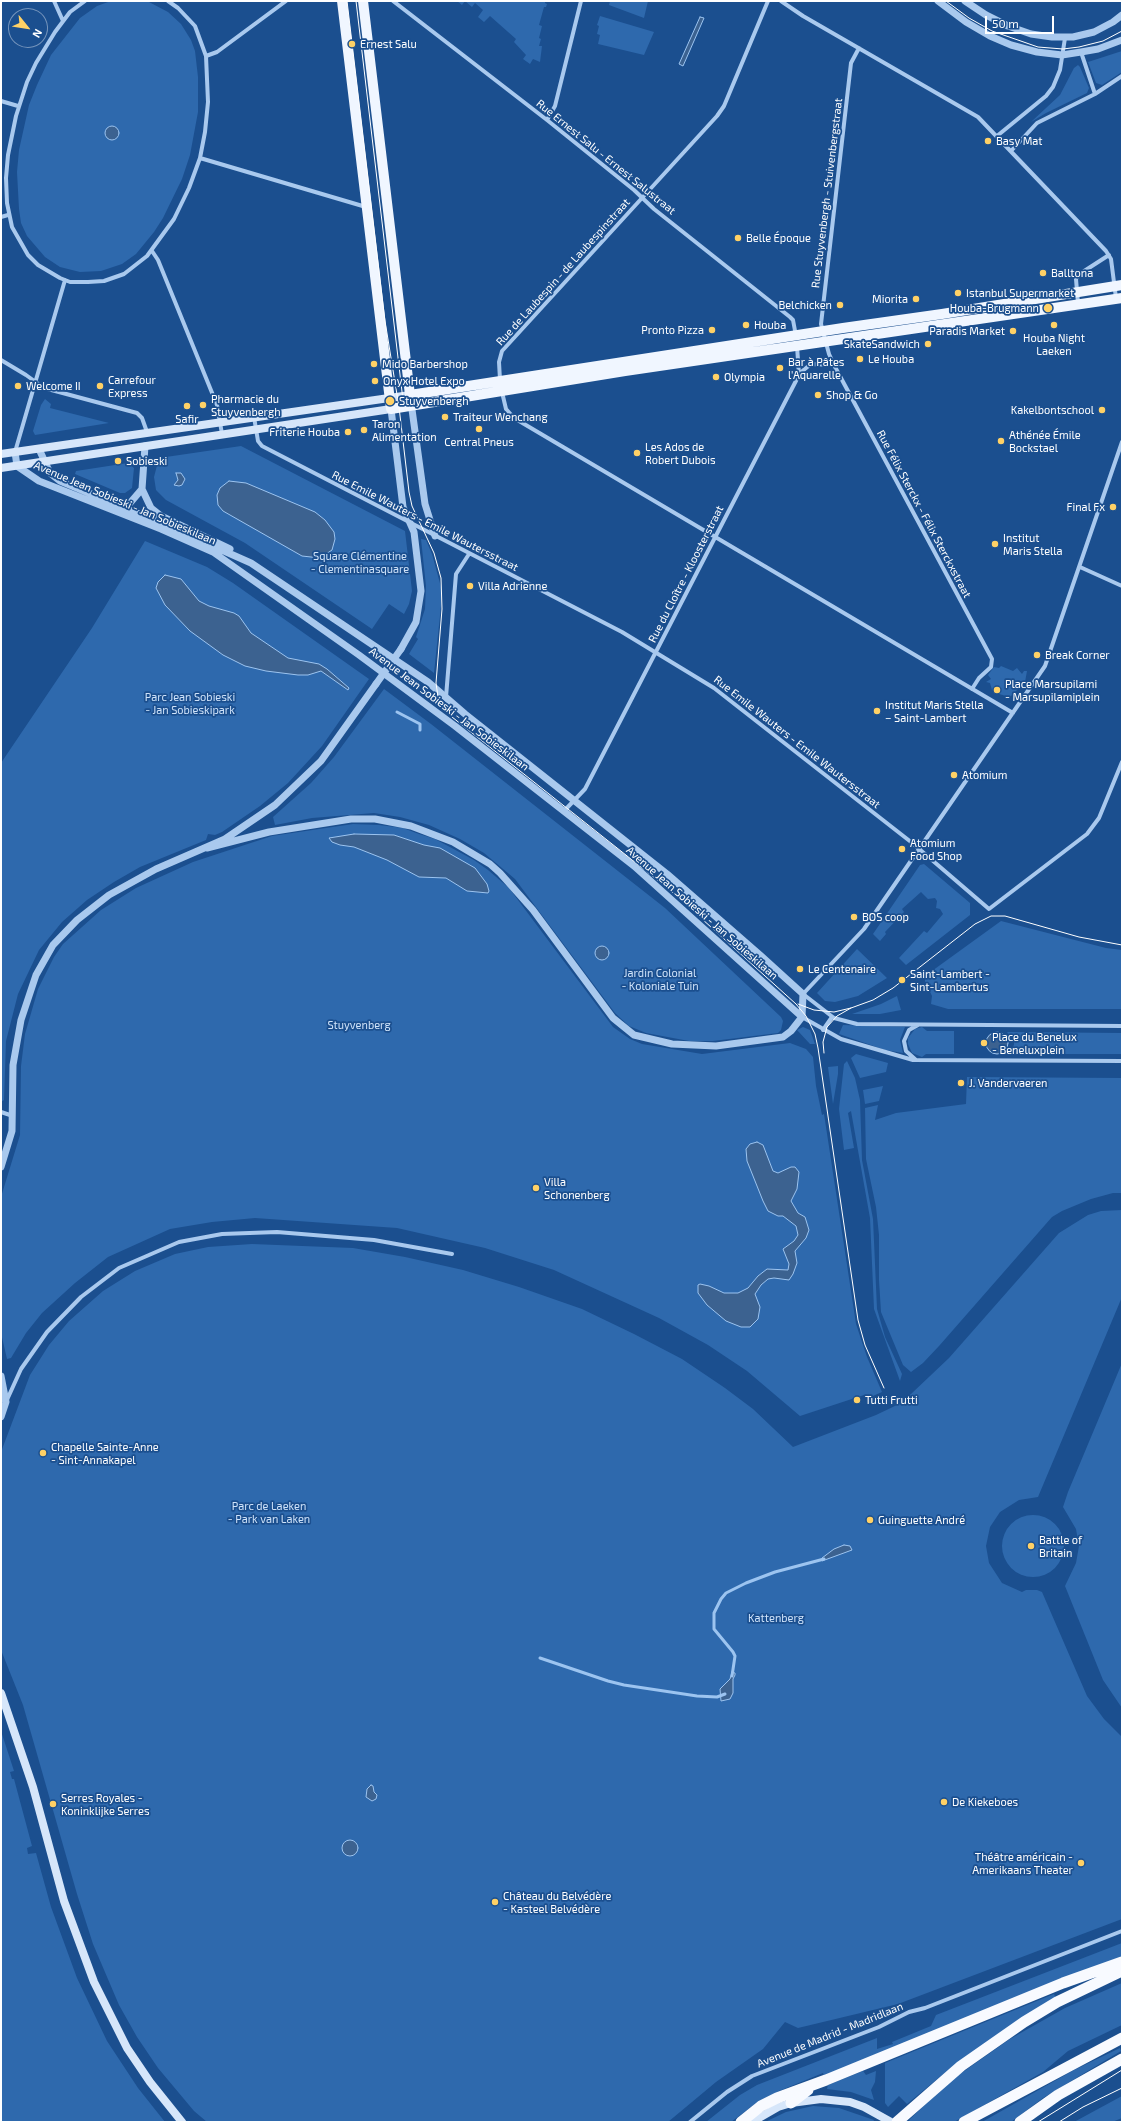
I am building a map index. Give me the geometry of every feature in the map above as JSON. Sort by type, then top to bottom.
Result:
[{"type":"highway","points":[[741,2122],[769,2102],[1049,1988],[1122,1962]]},
{"type":"highway","points":[[897,2122],[961,2066],[1024,2022],[1057,2002],[1122,1971]]},
{"type":"highway","points":[[964,2122],[1122,2038]]},
{"type":"highway","points":[[1020,2122],[1058,2096],[1122,2059]]},
{"type":"highway","points":[[791,2103],[803,2093],[826,2080]]},
{"type":"main road","points":[[342,1],[391,409]]},
{"type":"main road","points":[[363,1],[411,400]]},
{"type":"main road","points":[[501,386],[825,342],[1078,298],[1118,285]]},
{"type":"main road","points":[[1,468],[391,409],[411,400],[822,331],[1078,298],[1119,298]]},
{"type":"main road","points":[[1,454],[389,397],[411,400]]},
{"type":"main road","points":[[1,1693],[34,1787],[67,1908],[94,1982],[127,2048],[158,2093],[182,2122]]},
{"type":"main road","points":[[752,2122],[766,2113],[791,2103],[821,2099],[850,2102],[878,2113],[891,2122]]},
{"type":"street","points":[[54,1],[63,20]]},
{"type":"street","points":[[85,1],[76,7],[63,20],[36,63],[18,106],[8,155],[6,178],[8,215],[12,227],[28,255],[46,271],[65,280],[88,282],[114,278],[136,266],[152,251],[182,203],[200,158],[208,102],[206,56],[195,26],[178,8],[168,1]]},
{"type":"street","points":[[206,56],[217,52],[286,1]]},
{"type":"street","name":"Rue Ernest Salu - Ernest Salustraat","points":[[393,1],[547,120],[790,317],[793,320],[796,335]]},
{"type":"street","points":[[547,120],[555,106],[581,1]]},
{"type":"street","name":"Rue de Laubespin - de Laubespinstraat","points":[[768,1],[724,106],[717,116],[502,351],[499,362],[501,386],[506,409],[514,418],[1013,713]]},
{"type":"street","points":[[781,1],[803,16],[974,114],[997,136],[1109,255],[1118,285],[1119,298]]},
{"type":"street","points":[[938,1],[966,22],[996,39],[1028,50],[1062,55],[1098,49],[1122,40]]},
{"type":"street","points":[[965,1],[986,15],[1019,30],[1040,36],[1065,38],[1094,32],[1113,22],[1122,15]]},
{"type":"street","points":[[997,136],[1050,92],[1058,77],[1065,38]]},
{"type":"street","name":"Rue Stuyvenbergh - Stuivenbergstraat","points":[[825,342],[820,318],[851,63],[859,48]]},
{"type":"street","points":[[1081,52],[1095,94]]},
{"type":"street","points":[[1011,151],[1037,123],[1095,94],[1122,76]]},
{"type":"street","points":[[1,101],[18,106]]},
{"type":"street","points":[[200,158],[366,207]]},
{"type":"street","points":[[1,217],[8,215]]},
{"type":"street","points":[[152,251],[158,260],[217,405],[222,434]]},
{"type":"street","points":[[1078,298],[1076,279],[1080,273],[1109,255]]},
{"type":"street","points":[[15,452],[65,280]]},
{"type":"street","points":[[796,335],[800,373]]},
{"type":"street","name":"Rue Félix Sterckx - Félix Sterckxstraat","points":[[825,342],[834,365],[992,659],[991,667],[979,678],[972,689]]},
{"type":"street","points":[[1,360],[26,374],[44,388],[133,411],[141,416],[147,432]]},
{"type":"street","points":[[800,373],[806,366],[811,364],[834,365]]},
{"type":"street","name":"Rue du Cloître - Kloosterstraat","points":[[564,811],[585,789],[800,373]]},
{"type":"street","points":[[411,400],[425,504],[435,536]]},
{"type":"street","points":[[1,1167],[11,1135],[13,1116],[13,1065],[21,1020],[36,975],[53,945],[77,920],[109,895],[156,869],[207,848],[256,820],[302,781],[335,743],[401,649],[416,622],[421,582],[412,524],[403,507],[391,409]]},
{"type":"street","name":"Rue Emile Wauters - Emile Wautersstraat","points":[[254,416],[258,441],[262,446],[622,632],[718,691],[919,850],[989,908],[1087,834],[1099,818],[1122,762]]},
{"type":"street","points":[[207,848],[269,832],[351,819],[375,819],[410,826],[453,842],[490,864],[500,873],[533,910],[612,1018],[634,1035],[672,1044],[716,1046],[783,1037],[791,1031],[802,1016],[803,994],[861,933],[1047,662],[1122,442]]},
{"type":"street","points":[[145,446],[142,489],[148,504],[157,514],[220,543],[245,560]]},
{"type":"street","name":"Avenue Jean Sobieski - Jan Sobieskilaan","points":[[39,449],[52,476],[60,481],[245,560],[428,682],[446,698],[667,874],[803,994],[832,1017]]},
{"type":"street","name":"Avenue Jean Sobieski - Jan Sobieskilaan","points":[[15,452],[17,466],[39,481],[202,546],[219,556],[359,655],[451,723],[659,887],[802,1016],[823,1030],[841,1039],[897,1057],[919,1061],[1122,1061]]},
{"type":"street","points":[[116,511],[123,508],[134,499],[142,489]]},
{"type":"street","points":[[446,698],[456,574],[470,554]]},
{"type":"street","points":[[1080,567],[1122,586]]},
{"type":"street","points":[[823,1030],[832,1017],[842,1022],[857,1024],[1122,1026]]},
{"type":"street","points":[[919,1061],[906,1051],[904,1041],[909,1030],[920,1024]]},
{"type":"street","points":[[1,1112],[13,1116]]},
{"type":"street","points":[[3,1401],[33,1350],[47,1332],[81,1297],[119,1268],[180,1242],[222,1234],[277,1232],[374,1240],[452,1254]]},
{"type":"street","points":[[1,1376],[3,1401],[1,1417]]},
{"type":"street","name":"Avenue de Madrid - Madridlaan","points":[[690,2122],[727,2092],[752,2076],[879,2027],[909,2012],[926,2008],[1122,1931]]},
{"type":"green space","points":[[111,1],[149,2],[168,12],[181,24],[191,40],[195,51],[198,77],[198,112],[190,155],[182,179],[163,218],[154,232],[136,254],[122,264],[101,271],[80,272],[60,267],[45,257],[27,236],[21,223],[19,209],[17,172],[19,150],[29,105],[51,55],[80,18],[97,6]]},
{"type":"green space","points":[[457,1],[465,1],[462,5]]},
{"type":"green space","points":[[465,1],[545,1],[547,4],[546,7],[544,7],[539,25],[542,26],[539,38],[541,39],[539,46],[542,46],[540,62],[533,59],[530,64],[523,59],[526,55],[514,42],[516,39],[490,16],[484,22],[478,17],[483,10],[475,3],[472,7]]},
{"type":"green space","points":[[610,1],[648,1],[644,18],[609,5]]},
{"type":"green space","points":[[600,16],[654,32],[644,55],[598,44],[600,35],[597,34],[599,26],[597,25]]},
{"type":"green space","points":[[1122,51],[1122,72],[1102,85],[1096,83],[1088,62]]},
{"type":"green space","points":[[1078,65],[1089,88],[1087,93],[1031,122],[1060,95],[1074,68]]},
{"type":"green space","points":[[45,399],[51,404],[50,408],[109,423],[35,435],[33,431],[41,405]]},
{"type":"green space","name":"Square Clémentine - Clementinasquare","points":[[241,446],[405,531],[412,591],[409,604],[404,614],[389,604],[372,629],[245,543],[166,500],[156,490],[154,477],[159,458]]},
{"type":"green space","points":[[128,463],[134,468],[132,488],[125,493],[120,493],[75,474],[76,471]]},
{"type":"green space","points":[[421,539],[426,540],[432,554],[441,587],[441,606],[434,673],[409,654],[418,639],[416,637],[425,609],[426,586]]},
{"type":"green space","name":"Parc Jean Sobieski - Jan Sobieskipark","points":[[145,541],[207,567],[233,583],[369,679],[322,746],[288,783],[260,806],[222,832],[215,835],[208,834],[206,840],[140,867],[114,882],[87,900],[62,922],[39,950],[18,994],[6,1041],[4,1100],[1,1102],[1,763],[92,628]]},
{"type":"green space","points":[[1001,666],[1013,671],[1017,668],[1022,674],[1024,671],[1027,671],[1025,682],[1010,697],[992,690],[990,683],[986,682],[991,679],[988,675],[994,667],[999,668]]},
{"type":"green space","name":"Jardin Colonial - Koloniale Tuin","points":[[384,689],[431,724],[665,908],[781,1017],[783,1021],[781,1030],[778,1033],[713,1041],[689,1041],[646,1033],[629,1026],[615,1013],[515,879],[484,853],[460,839],[429,825],[400,817],[374,813],[312,818],[275,825],[273,817],[311,783],[334,757]]},
{"type":"green space","name":"Stuyvenberg","points":[[353,824],[403,828],[435,839],[474,860],[488,870],[509,888],[613,1027],[630,1039],[642,1044],[702,1054],[790,1043],[806,1049],[813,1057],[816,1086],[822,1115],[824,1114],[856,1324],[867,1357],[882,1392],[866,1399],[864,1395],[800,1416],[747,1371],[708,1345],[659,1318],[554,1270],[485,1248],[397,1228],[255,1218],[212,1222],[170,1229],[108,1257],[75,1283],[42,1313],[26,1333],[11,1358],[7,1359],[1,1333],[1,1197],[20,1135],[21,1066],[25,1034],[38,989],[54,957],[63,944],[101,910],[136,888],[193,862],[272,836]]},
{"type":"green space","points":[[924,864],[970,903],[970,915],[906,965],[899,958],[924,931],[927,933],[943,914],[940,909],[936,908],[937,901],[935,898],[928,899],[921,892],[902,909],[904,912],[885,932],[886,934],[880,941],[873,934],[920,865]]},
{"type":"green space","points":[[1001,921],[1106,948],[1122,950],[1122,1009],[948,1009],[931,1004],[932,996],[925,981],[925,976]]},
{"type":"green space","points":[[857,949],[887,978],[858,996],[835,1002],[825,1001],[817,993]]},
{"type":"green space","points":[[897,996],[901,1010],[880,1014],[852,1014],[881,1004]]},
{"type":"green space","points":[[843,1025],[905,1027],[900,1040],[903,1053],[885,1050],[839,1034]]},
{"type":"green space","points":[[803,1027],[810,1030],[815,1044],[810,1044],[797,1030]]},
{"type":"green space","points":[[922,1027],[927,1031],[954,1031],[954,1054],[926,1054],[922,1057],[912,1053],[908,1044],[908,1038],[915,1029]]},
{"type":"green space","points":[[1007,1032],[1122,1033],[1122,1054],[1008,1054],[1014,1045],[1014,1041]]},
{"type":"green space","points":[[856,1054],[888,1063],[886,1072],[860,1078],[851,1058]]},
{"type":"green space","points":[[847,1061],[855,1078],[860,1100],[862,1160],[873,1219],[877,1309],[885,1337],[902,1374],[900,1381],[874,1309],[870,1218],[851,1111],[848,1113],[854,1148],[844,1150],[839,1109],[844,1064]]},
{"type":"green space","points":[[838,1066],[838,1074],[833,1104],[828,1067]]},
{"type":"green space","points":[[967,1077],[1122,1078],[1122,1193],[1113,1193],[1091,1199],[1062,1211],[1052,1217],[939,1346],[923,1363],[911,1372],[903,1365],[881,1312],[879,1235],[876,1207],[866,1159],[865,1108],[878,1105],[875,1120],[896,1113],[966,1104]]},
{"type":"green space","points":[[883,1086],[879,1101],[865,1104],[863,1090]]},
{"type":"green space","name":"Parc de Laeken - Park van Laken","points":[[1122,1210],[1122,1297],[1038,1497],[1019,1500],[1000,1512],[990,1527],[986,1546],[989,1563],[1002,1583],[1022,1592],[1026,1590],[1037,1590],[1042,1592],[1087,1696],[1104,1719],[1122,1737],[1122,1919],[898,2004],[798,2028],[785,2022],[763,2049],[716,2082],[668,2122],[207,2122],[194,2111],[158,2068],[137,2037],[119,2005],[93,1944],[77,1894],[23,1705],[1,1650],[1,1452],[30,1375],[49,1345],[69,1321],[103,1291],[135,1271],[175,1254],[208,1247],[252,1244],[353,1248],[405,1257],[463,1270],[519,1287],[582,1309],[634,1334],[682,1359],[725,1388],[753,1409],[793,1447],[876,1415],[897,1405],[911,1394],[949,1358],[1059,1233],[1088,1215],[1101,1211]]},
{"type":"green space","points":[[1122,1363],[1122,1708],[1103,1680],[1065,1586],[1076,1563],[1079,1546],[1076,1529],[1063,1507]]},
{"type":"green space","points":[[1033,1515],[1050,1520],[1055,1524],[1059,1529],[1064,1546],[1059,1563],[1055,1568],[1050,1572],[1033,1577],[1016,1572],[1011,1568],[1007,1563],[1002,1546],[1007,1529],[1011,1524],[1016,1520]]},
{"type":"green space","points":[[1,1731],[14,1771],[10,1772],[12,1779],[14,1779],[32,1846],[27,1848],[28,1854],[36,1853],[51,1907],[77,1978],[107,2041],[138,2088],[165,2122],[1,2122]]},
{"type":"green space","points":[[1122,1943],[1122,1958],[824,2076],[823,2073],[779,2091],[759,2101],[731,2122],[706,2122],[740,2095],[757,2085],[877,2038],[877,2049],[893,2044],[892,2042],[931,2026],[936,2015]]},
{"type":"green space","points":[[1122,1983],[1122,2025],[1068,2051],[1043,2072],[954,2122],[910,2122],[909,2120],[950,2081],[1010,2039],[1065,2008]]},
{"type":"green space","points":[[1054,1994],[1056,1999],[953,2066],[907,2104],[899,2096],[888,2107],[885,2103],[885,2063]]},
{"type":"green space","points":[[1120,2048],[1121,2051],[1043,2098],[1011,2122],[982,2122],[1074,2070]]},
{"type":"green space","points":[[863,2071],[866,2075],[876,2071],[875,2082],[871,2090],[874,2100],[851,2092],[827,2089],[828,2085]]},
{"type":"green space","points":[[1122,2096],[1122,2118],[1112,2122],[1074,2122]]},
{"type":"green space","points":[[813,2106],[839,2108],[874,2120],[873,2122],[765,2122],[786,2112]]},
{"type":"shaded area","points":[[700,17],[704,18],[683,66],[679,64]]},
{"type":"shaded area","points":[[112,126],[117,128],[119,133],[117,138],[112,140],[107,138],[105,133],[107,128]]},
{"type":"shaded area","points":[[176,473],[181,473],[185,479],[182,485],[174,485],[178,480]]},
{"type":"shaded area","points":[[229,481],[246,483],[315,512],[325,520],[334,532],[335,539],[332,550],[320,558],[302,556],[223,511],[218,505],[217,495],[220,488]]},
{"type":"shaded area","points":[[165,575],[181,579],[199,601],[239,616],[251,633],[288,658],[319,664],[327,669],[349,688],[348,690],[321,671],[308,675],[298,675],[266,671],[245,666],[223,655],[190,631],[165,605],[156,588],[158,582]]},
{"type":"shaded area","points":[[354,834],[394,835],[424,845],[440,848],[475,868],[487,884],[489,891],[488,893],[467,891],[446,878],[419,877],[387,860],[354,847],[332,842],[329,838]]},
{"type":"shaded area","points":[[602,946],[607,948],[609,953],[607,958],[602,960],[597,958],[595,953],[597,948]]},
{"type":"shaded area","points":[[997,1032],[1005,1035],[1008,1043],[1005,1051],[997,1054],[989,1051],[986,1043],[989,1035]]},
{"type":"shaded area","points":[[757,1142],[763,1145],[773,1171],[778,1173],[791,1167],[795,1167],[799,1172],[797,1189],[791,1201],[798,1213],[805,1217],[809,1230],[806,1238],[795,1251],[797,1263],[789,1280],[774,1278],[768,1279],[761,1285],[755,1294],[760,1307],[758,1319],[750,1327],[741,1327],[726,1321],[707,1305],[698,1293],[698,1285],[709,1286],[724,1293],[738,1293],[748,1288],[758,1276],[767,1269],[788,1270],[789,1264],[783,1249],[794,1241],[798,1235],[796,1226],[783,1216],[778,1216],[768,1211],[763,1201],[747,1161],[746,1149],[750,1144]]},
{"type":"shaded area","points":[[844,1545],[850,1546],[852,1550],[822,1561],[822,1558],[834,1549]]},
{"type":"shaded area","points":[[732,1672],[735,1673],[733,1679],[733,1693],[730,1699],[721,1701],[720,1689],[730,1679]]},
{"type":"shaded area","points":[[371,1785],[373,1786],[374,1792],[377,1795],[376,1799],[372,1801],[366,1797],[367,1789]]},
{"type":"shaded area","points":[[347,1840],[353,1840],[358,1845],[356,1854],[353,1856],[347,1856],[342,1851],[342,1845]]},
{"type":"waterway","points":[[397,712],[420,724],[420,730]]},
{"type":"waterway","points":[[732,1676],[735,1656],[714,1629],[714,1613],[721,1599],[726,1593],[746,1583],[775,1572],[824,1559]]},
{"type":"waterway","points":[[540,1658],[624,1685],[697,1696],[717,1697],[725,1694]]},
{"type":"tram line","points":[[347,1],[385,321],[399,407],[409,492],[412,506],[434,553],[441,578],[442,609],[436,683],[438,697],[446,711],[452,717],[670,890],[796,1004],[806,1016],[815,1034],[818,1048],[858,1320],[865,1345],[884,1388]]},
{"type":"tram line","points":[[356,1],[403,400]]},
{"type":"tram line","points":[[946,1],[969,18],[992,31],[1038,47],[1063,49],[1079,47],[1103,41],[1122,31]]},
{"type":"tram line","points":[[798,1004],[814,1010],[834,1012],[873,1000],[893,988],[975,924],[991,916],[1005,916],[1079,937],[1122,945]]},
{"type":"tram line","points":[[824,1053],[823,1042],[827,1027],[837,1016],[851,1008]]},
{"type":"tram line","points":[[1038,2122],[1122,2070]]},
{"type":"tram line","points":[[1059,2122],[1083,2107],[1122,2088]]},
{"type":"place","name":"Ernest Salu","points":[[352,44]]},
{"type":"place","name":"Basy Mat","points":[[988,141]]},
{"type":"place","name":"Belle Époque","points":[[738,238]]},
{"type":"place","name":"Balltona","points":[[1043,273]]},
{"type":"place","name":"Istanbul Supermarket","points":[[958,293]]},
{"type":"place","name":"Miorita","points":[[916,299]]},
{"type":"place","name":"Belchicken","points":[[840,305]]},
{"type":"place","name":"Houba-Brugmann","points":[[1048,308]]},
{"type":"place","name":"Houba","points":[[746,325]]},
{"type":"place","name":"Houba Night Laeken","points":[[1054,325]]},
{"type":"place","name":"Pronto Pizza","points":[[712,330]]},
{"type":"place","name":"Paradis Market","points":[[1013,331]]},
{"type":"place","name":"SkateSandwich","points":[[928,344]]},
{"type":"place","name":"Le Houba","points":[[860,359]]},
{"type":"place","name":"Mido Barbershop","points":[[374,364]]},
{"type":"place","name":"Bar à Pâtes l'Aquarelle","points":[[780,368]]},
{"type":"place","name":"Olympia","points":[[716,377]]},
{"type":"place","name":"Onyx Hotel Expo","points":[[375,381]]},
{"type":"place","name":"Welcome II","points":[[18,386]]},
{"type":"place","name":"Carrefour Express","points":[[100,386]]},
{"type":"place","name":"Shop & Go","points":[[818,395]]},
{"type":"place","name":"Stuyvenbergh","points":[[390,401]]},
{"type":"place","name":"Pharmacie du Stuyvenbergh","points":[[203,405]]},
{"type":"place","name":"Safir","points":[[187,406]]},
{"type":"place","name":"Kakelbontschool","points":[[1102,410]]},
{"type":"place","name":"Traiteur Wenchang","points":[[445,417]]},
{"type":"place","name":"Central Pneus","points":[[479,429]]},
{"type":"place","name":"Taron Alimentation","points":[[364,430]]},
{"type":"place","name":"Friterie Houba","points":[[348,432]]},
{"type":"place","name":"Athénée Émile Bockstael","points":[[1001,441]]},
{"type":"place","name":"Les Ados de Robert Dubois","points":[[637,453]]},
{"type":"place","name":"Sobieski","points":[[118,461]]},
{"type":"place","name":"Final Fx","points":[[1113,507]]},
{"type":"place","name":"Institut Maris Stella","points":[[995,544]]},
{"type":"place","name":"Villa Adrienne","points":[[470,586]]},
{"type":"place","name":"Break Corner","points":[[1037,655]]},
{"type":"place","name":"Place Marsupilami - Marsupilamiplein","points":[[997,690]]},
{"type":"place","name":"Institut Maris Stella – Saint-Lambert","points":[[877,711]]},
{"type":"place","name":"Atomium","points":[[954,775]]},
{"type":"place","name":"Atomium Food Shop","points":[[902,849]]},
{"type":"place","name":"BOS coop","points":[[854,917]]},
{"type":"place","name":"Le Centenaire","points":[[800,969]]},
{"type":"place","name":"Saint-Lambert - Sint-Lambertus","points":[[902,980]]},
{"type":"place","name":"Place du Benelux - Beneluxplein","points":[[984,1043]]},
{"type":"place","name":"J. Vandervaeren","points":[[961,1083]]},
{"type":"place","name":"Villa Schonenberg","points":[[536,1188]]},
{"type":"place","name":"Tutti Frutti","points":[[857,1400]]},
{"type":"place","name":"Chapelle Sainte-Anne - Sint-Annakapel","points":[[43,1453]]},
{"type":"place","name":"Guinguette André","points":[[870,1520]]},
{"type":"place","name":"Battle of Britain","points":[[1031,1546]]},
{"type":"place","name":"De Kiekeboes","points":[[944,1802]]},
{"type":"place","name":"Serres Royales - Koninklijke Serres","points":[[53,1804]]},
{"type":"place","name":"Théâtre américain - Amerikaans Theater","points":[[1081,1863]]},
{"type":"place","name":"Château du Belvédère - Kasteel Belvédère","points":[[495,1902]]},
{"type":"park label","name":"Kattenberg","points":[[776,1618]]}]
